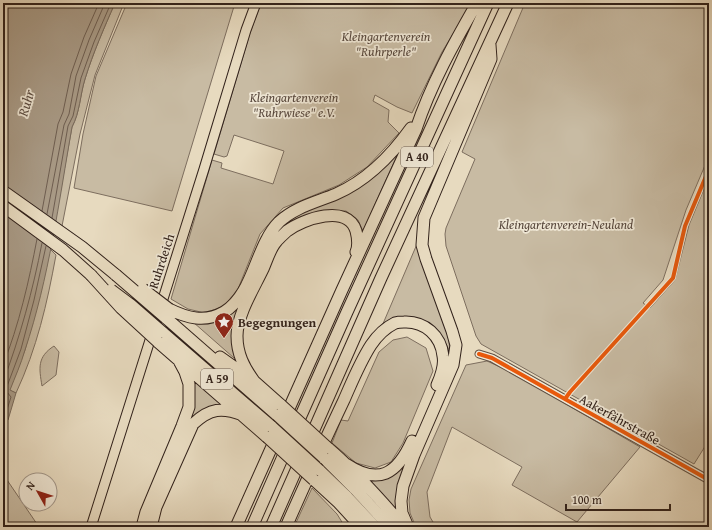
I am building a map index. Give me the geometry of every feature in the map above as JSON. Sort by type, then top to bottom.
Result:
[{"type":"highway","points":[[236,527],[416,128],[423,109],[454,43],[477,3]]},
{"type":"highway","name":"A 40","points":[[252,527],[353,298],[488,3]]},
{"type":"highway","name":"A 40","points":[[271,527],[381,278],[508,3]]},
{"type":"highway","points":[[406,527],[402,513],[401,501],[403,486],[414,455],[453,365],[456,345],[422,245],[424,218],[491,59],[490,44]]},
{"type":"highway","points":[[168,313],[201,319],[217,315],[225,311],[237,301],[271,232],[279,223],[291,212],[338,193],[369,175],[382,164],[398,146],[423,109]]},
{"type":"highway","name":"A 59","points":[[3,191],[82,247],[116,275],[168,313],[192,340],[279,410],[326,453],[355,489],[390,527]]},
{"type":"highway","points":[[3,206],[58,246],[91,275],[121,308],[160,337],[178,359],[243,415],[270,432]]},
{"type":"highway","points":[[279,410],[244,367],[239,356],[237,335],[245,306],[276,243],[286,232],[294,227],[329,215],[340,216],[349,221],[355,228],[358,246],[342,290]]},
{"type":"highway","points":[[328,434],[355,346],[381,278]]},
{"type":"highway","points":[[286,527],[368,350],[383,330],[397,323],[411,322],[422,325],[434,333],[441,344],[444,357],[442,372],[407,453],[398,465],[388,472],[378,476],[366,475],[326,453]]},
{"type":"highway","name":"A 59","points":[[160,337],[270,432],[316,475],[347,497],[375,527]]},
{"type":"highway","points":[[192,340],[254,380]]},
{"type":"highway","points":[[142,527],[146,512],[189,407],[189,384],[178,359]]},
{"type":"highway","points":[[151,527],[156,507],[193,424],[204,414],[217,410],[231,410],[243,415]]},
{"type":"highway","points":[[346,464],[406,527]]},
{"type":"highway","points":[[316,475],[361,527]]},
{"type":"highway","points":[[339,503],[354,527]]},
{"type":"main road","name":"Ruhrdeich","points":[[91,527],[204,169],[246,30],[256,3]]},
{"type":"street","name":"Aakerfährstraße","points":[[479,354],[492,358],[709,480]]},
{"type":"green space","points":[[115,3],[124,3],[95,75],[80,134],[62,226],[55,221],[72,127],[77,115],[88,69]]},
{"type":"green space","points":[[127,3],[235,3],[172,211],[74,188],[83,134],[96,76]]},
{"type":"green space","points":[[261,3],[472,3],[442,52],[412,113],[375,95],[373,101],[389,110],[388,122],[399,133],[367,167],[339,185],[283,208],[260,234],[238,289],[224,306],[205,313],[188,309],[171,299],[212,160],[222,163],[221,168],[273,184],[284,151],[234,135],[227,156],[224,157],[214,154],[250,33]]},
{"type":"green space","name":"Kleingartenverein-Neuland","points":[[525,3],[709,3],[709,156],[686,210],[663,280],[643,303],[650,308],[675,280],[689,225],[709,177],[709,440],[694,464],[481,344],[476,336],[446,246],[445,234],[446,228],[475,159],[462,152]]},
{"type":"green space","points":[[399,151],[363,231],[358,220],[346,211],[326,211],[271,244],[276,232],[287,220]]},
{"type":"green space","points":[[417,244],[448,331],[450,352],[445,342],[431,324],[417,318],[399,317],[382,326]]},
{"type":"green space","points":[[50,249],[56,255],[45,308],[36,342],[16,393],[9,390],[25,350]]},
{"type":"green space","points":[[239,303],[236,358],[234,358],[193,322]]},
{"type":"green space","points":[[407,337],[426,348],[433,371],[403,443],[391,462],[375,468],[356,463],[332,443],[341,420],[348,421],[379,352],[393,340]]},
{"type":"green space","points":[[54,346],[59,352],[56,375],[42,386],[40,363],[48,350]]},
{"type":"green space","points":[[487,361],[511,372],[640,447],[577,522],[512,485],[522,467],[452,427],[427,492],[430,517],[436,527],[416,527],[410,513],[409,500],[411,489],[466,365]]},
{"type":"green space","points":[[191,377],[225,405],[191,422],[189,417]]},
{"type":"green space","points":[[404,464],[406,466],[397,513],[366,479]]},
{"type":"green space","points":[[3,474],[18,496],[18,512],[29,512],[39,527],[3,527]]},
{"type":"green space","points":[[312,488],[337,514],[345,527],[294,527]]},
{"type":"water","name":"Ruhr","points":[[3,3],[115,3],[83,85],[77,115],[72,127],[53,239],[41,295],[20,365],[10,390],[16,393],[8,420],[3,421]]},
{"type":"cycle path","points":[[565,399],[673,278],[685,226],[709,169]]},
{"type":"cycle path","points":[[479,354],[492,358],[709,480]]},
{"type":"place","name":"Begegnungen","points":[[224,339]]},
{"type":"park label","name":"Kleingartenverein \"Ruhrperle\"","points":[[386,44]]},
{"type":"park label","name":"Kleingartenverein \"Ruhrwiese\" e.V.","points":[[294,104]]}]
